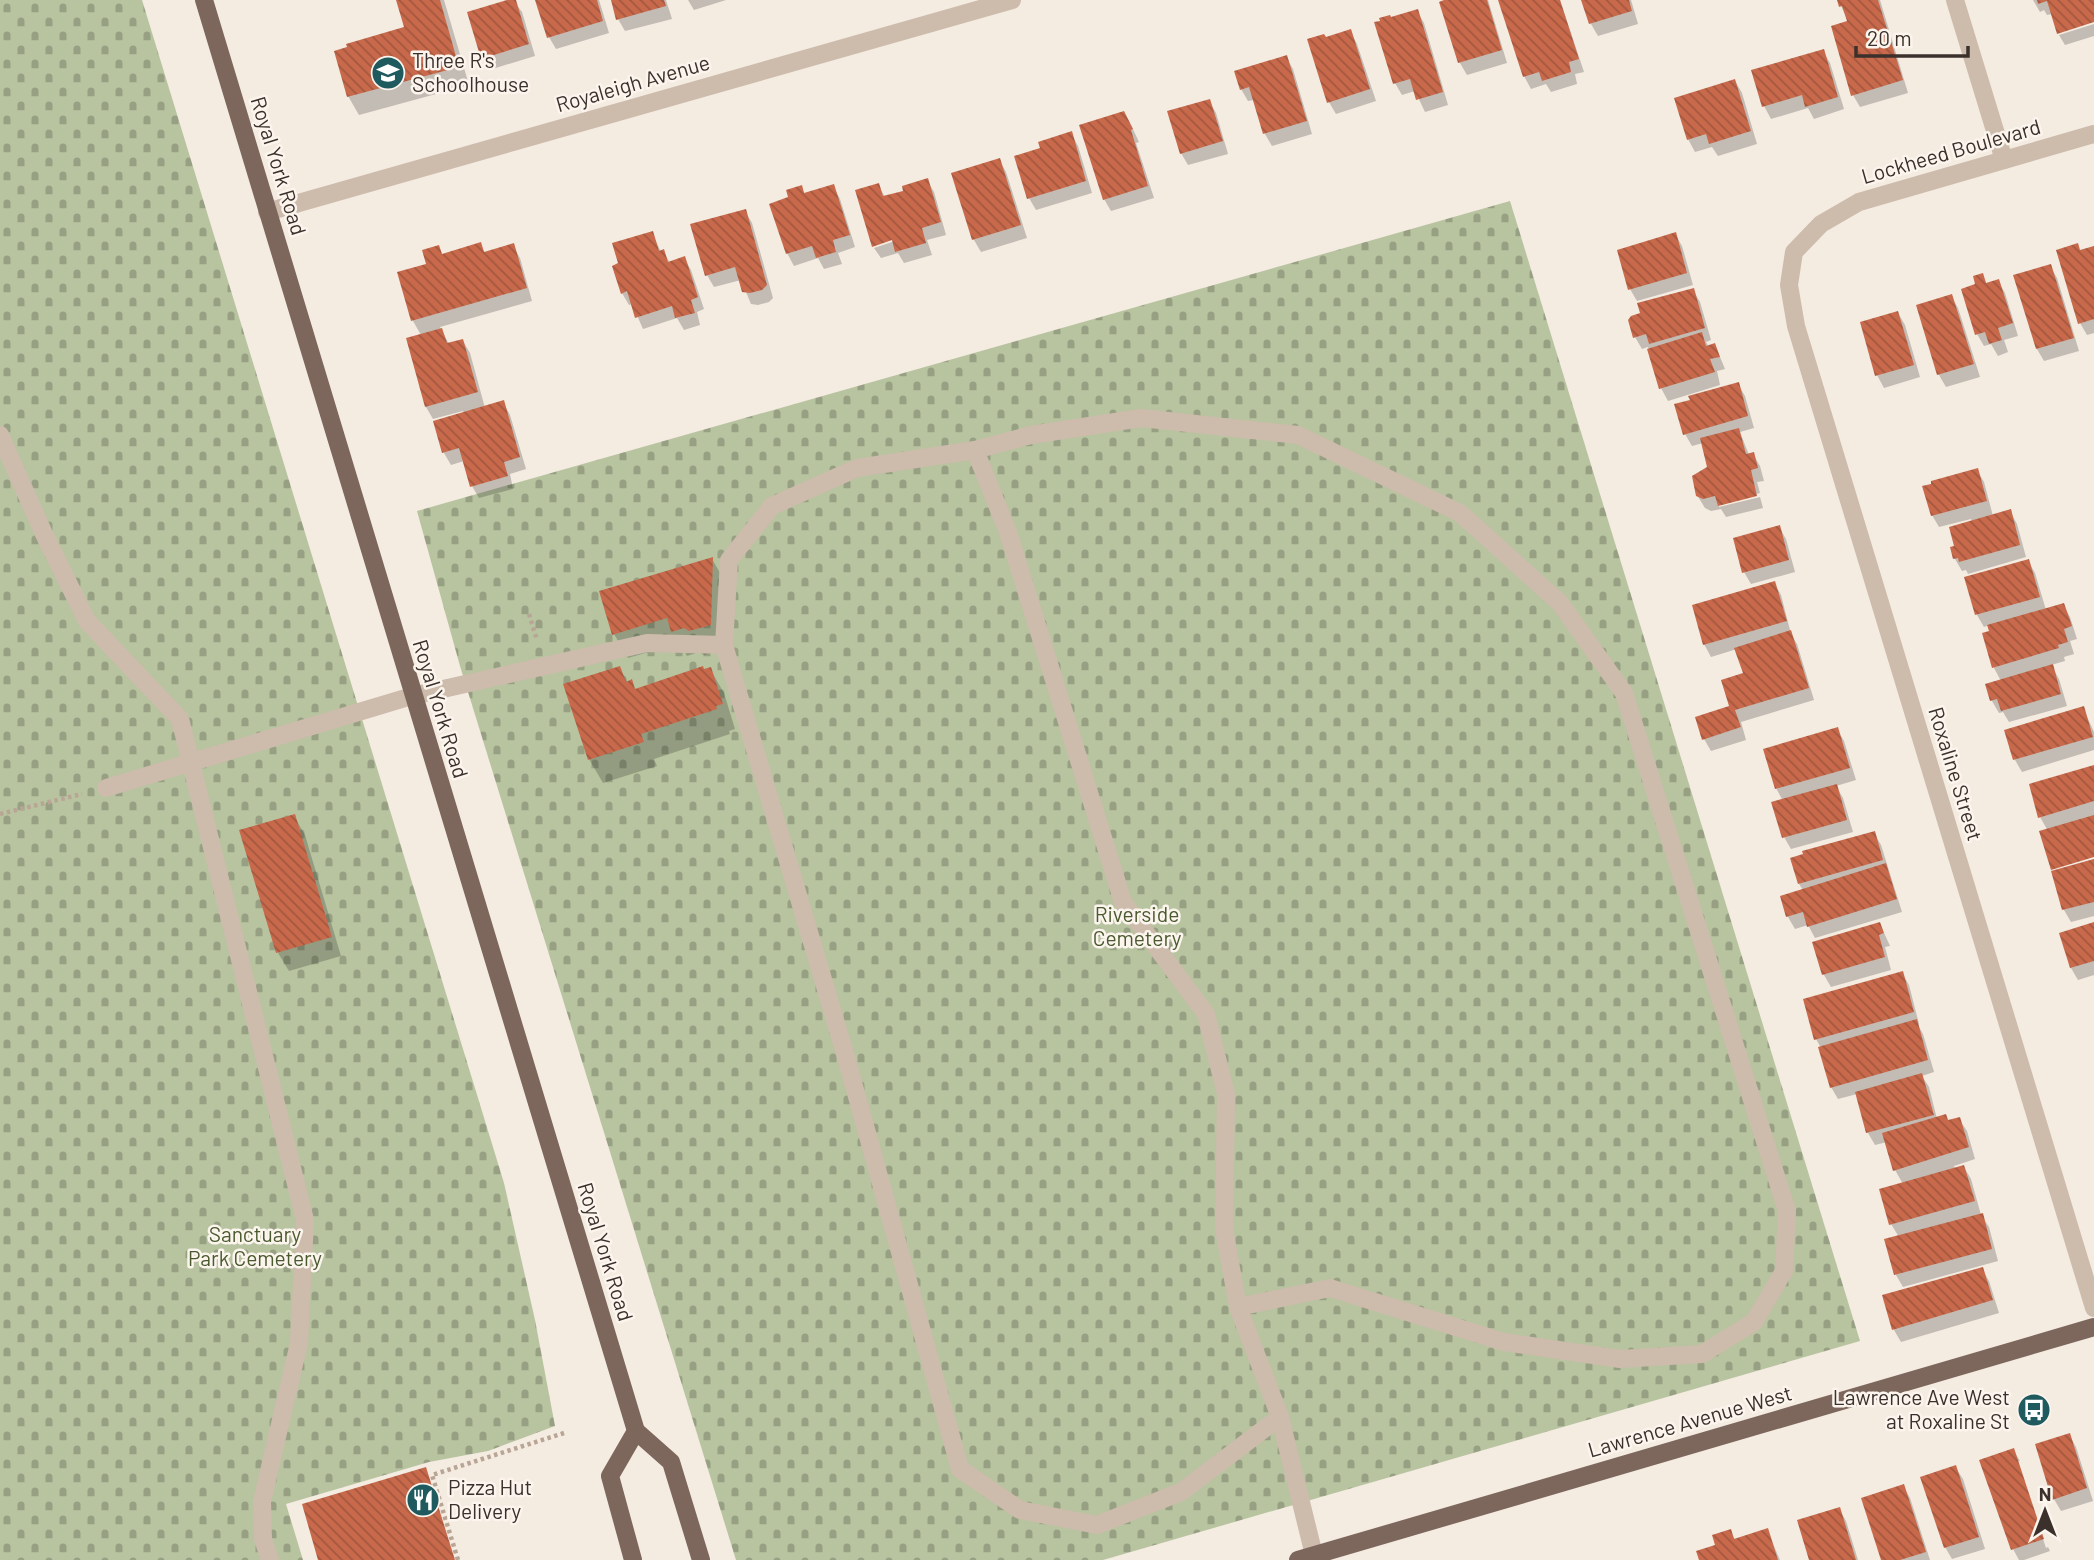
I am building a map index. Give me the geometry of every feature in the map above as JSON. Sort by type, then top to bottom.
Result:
[{"type":"main road","name":"Royal York Road","points":[[204,0],[636,1431]]},
{"type":"main road","name":"Lawrence Avenue West","points":[[1306,1558],[2094,1327]]},
{"type":"main road","points":[[633,1560],[610,1476],[636,1431],[671,1462],[701,1560]]},
{"type":"street","name":"Royaleigh Avenue","points":[[267,212],[1012,0]]},
{"type":"street","points":[[1955,0],[2004,160]]},
{"type":"street","name":"Lockheed Boulevard","points":[[1794,252],[1821,223],[1859,202],[2094,134]]},
{"type":"street","name":"Roxaline Street","points":[[1794,252],[1789,285],[1796,326],[2094,1308]]},
{"type":"street","points":[[1238,1307],[1330,1289],[1504,1342],[1620,1359],[1702,1354],[1754,1322],[1784,1271],[1787,1211],[1624,693],[1560,603],[1460,513],[1298,435],[1141,418],[1031,435],[975,450],[856,468],[772,506],[729,560],[724,645],[846,1057],[960,1469],[1020,1510],[1097,1524],[1181,1492],[1280,1417]]},
{"type":"street","points":[[0,435],[44,534],[88,621],[180,719],[305,1220],[299,1343],[262,1501],[263,1539],[270,1560]]},
{"type":"street","points":[[975,450],[1008,532],[1123,902],[1206,1014],[1226,1094],[1224,1229],[1238,1307],[1280,1417],[1306,1558]]},
{"type":"street","points":[[106,788],[412,696],[647,643],[724,645]]},
{"type":"path","points":[[0,814],[106,788]]},
{"type":"path","points":[[458,1560],[432,1475],[564,1433]]},
{"type":"green space","name":"Sanctuary Park Cemetery","points":[[0,0],[142,0],[504,1183],[535,1320],[555,1426],[488,1451],[429,1462],[286,1504],[303,1560],[0,1560]]},
{"type":"green space","name":"Riverside Cemetery","points":[[1510,201],[1860,1341],[1103,1560],[736,1560],[460,666],[417,511]]},
{"type":"building","points":[[396,0],[440,0],[459,67],[347,97],[334,51],[347,47],[346,44],[404,27]]},
{"type":"building","points":[[507,0],[516,0],[529,44],[481,59],[467,12]]},
{"type":"building","points":[[535,0],[597,0],[603,21],[547,38]]},
{"type":"building","points":[[611,0],[664,0],[666,6],[616,20]]},
{"type":"building","points":[[1487,0],[1502,50],[1458,63],[1439,2]]},
{"type":"building","points":[[1498,0],[1560,0],[1579,59],[1569,62],[1571,72],[1542,81],[1539,72],[1523,77]]},
{"type":"building","points":[[1581,0],[1629,0],[1632,11],[1589,24]]},
{"type":"building","points":[[1837,0],[1878,0],[1903,80],[1851,96],[1831,26],[1847,21]]},
{"type":"building","points":[[2037,0],[2094,0],[2094,22],[2057,34],[2047,1],[2038,4]]},
{"type":"building","points":[[1418,9],[1443,92],[1416,100],[1410,79],[1393,84],[1374,22],[1380,21],[1379,18]]},
{"type":"building","points":[[1351,29],[1370,89],[1327,103],[1307,39],[1324,34],[1326,37]]},
{"type":"building","points":[[1824,49],[1838,97],[1805,107],[1802,95],[1762,107],[1751,70]]},
{"type":"building","points":[[1287,55],[1307,121],[1263,134],[1249,87],[1240,90],[1234,71]]},
{"type":"building","points":[[1735,79],[1751,131],[1709,144],[1706,134],[1687,140],[1674,98]]},
{"type":"building","points":[[1210,99],[1223,141],[1180,154],[1167,111]]},
{"type":"building","points":[[1124,111],[1133,129],[1131,130],[1148,186],[1103,200],[1079,125]]},
{"type":"building","points":[[1072,131],[1086,181],[1027,199],[1014,156],[1040,148],[1038,142]]},
{"type":"building","points":[[1000,158],[1021,225],[972,240],[951,173]]},
{"type":"building","points":[[928,178],[941,222],[922,228],[926,243],[895,252],[892,240],[872,247],[855,190],[879,183],[883,196],[903,191],[902,186]]},
{"type":"building","points":[[834,184],[850,235],[833,240],[836,252],[816,258],[812,246],[786,254],[769,204],[788,197],[786,190],[802,185],[804,193]]},
{"type":"building","points":[[746,209],[767,285],[762,290],[750,293],[742,292],[735,267],[705,276],[690,224]]},
{"type":"building","points":[[653,231],[659,251],[664,249],[668,262],[685,256],[698,297],[691,300],[695,313],[675,318],[672,306],[635,318],[627,291],[621,294],[612,266],[618,263],[612,243]]},
{"type":"building","points":[[1676,232],[1687,273],[1628,290],[1617,250]]},
{"type":"building","points":[[481,242],[484,252],[514,243],[527,288],[411,321],[397,272],[426,264],[422,250],[439,245],[442,254]]},
{"type":"building","points":[[2078,243],[2080,250],[2094,246],[2094,319],[2078,324],[2056,250]]},
{"type":"building","points":[[2051,264],[2074,338],[2036,349],[2013,275]]},
{"type":"building","points":[[1983,273],[1986,283],[1999,279],[2013,323],[1998,328],[2002,340],[1989,344],[1985,332],[1975,335],[1961,289],[1975,284],[1973,276]]},
{"type":"building","points":[[1694,288],[1705,328],[1649,344],[1646,334],[1633,338],[1628,320],[1640,313],[1637,303]]},
{"type":"building","points":[[1952,294],[1974,364],[1937,375],[1916,305]]},
{"type":"building","points":[[1898,311],[1914,365],[1875,376],[1860,322]]},
{"type":"building","points":[[442,328],[447,343],[463,339],[478,392],[425,407],[406,338]]},
{"type":"building","points":[[1702,332],[1706,346],[1715,343],[1720,357],[1710,359],[1715,372],[1659,389],[1647,349]]},
{"type":"building","points":[[1739,382],[1748,416],[1683,435],[1674,404],[1690,400],[1688,396]]},
{"type":"building","points":[[504,400],[520,457],[504,462],[508,476],[470,487],[459,448],[442,453],[433,421]]},
{"type":"building","points":[[1739,428],[1746,454],[1754,452],[1758,468],[1751,470],[1757,496],[1718,506],[1715,496],[1703,499],[1696,496],[1692,476],[1707,467],[1700,438]]},
{"type":"building","points":[[1978,468],[1987,501],[1931,516],[1922,486]]},
{"type":"building","points":[[2011,509],[2020,545],[1959,562],[1958,558],[1953,559],[1950,547],[1954,546],[1949,527]]},
{"type":"building","points":[[1780,525],[1789,560],[1742,573],[1733,538]]},
{"type":"building","points":[[713,557],[711,625],[689,631],[684,628],[671,632],[667,618],[612,635],[599,591]]},
{"type":"building","points":[[2029,559],[2040,597],[1975,615],[1964,577]]},
{"type":"building","points":[[1775,581],[1787,621],[1703,645],[1692,605]]},
{"type":"building","points":[[2064,603],[2072,626],[2064,629],[2068,642],[2058,645],[2059,648],[1992,668],[1982,633],[1989,631],[1987,625]]},
{"type":"building","points":[[1791,630],[1809,688],[1735,710],[1741,727],[1702,740],[1695,717],[1729,706],[1721,680],[1743,673],[1734,648]]},
{"type":"building","points":[[2053,664],[2061,694],[2001,711],[1997,699],[1990,701],[1985,684]]},
{"type":"building","points":[[620,666],[626,682],[632,679],[635,689],[703,666],[704,669],[711,667],[723,704],[716,706],[717,709],[641,734],[644,742],[588,760],[563,684]]},
{"type":"building","points":[[2084,706],[2093,737],[2013,760],[2004,730]]},
{"type":"building","points":[[1838,727],[1850,768],[1775,789],[1763,749]]},
{"type":"building","points":[[2094,765],[2094,801],[2038,818],[2029,784]]},
{"type":"building","points":[[1837,784],[1847,820],[1782,838],[1771,802]]},
{"type":"building","points":[[295,814],[332,937],[276,953],[239,830]]},
{"type":"building","points":[[2094,815],[2094,857],[2051,870],[2039,831]]},
{"type":"building","points":[[1875,831],[1883,860],[1798,884],[1790,858],[1803,854],[1802,851]]},
{"type":"building","points":[[2094,859],[2094,902],[2062,910],[2051,871]]},
{"type":"building","points":[[1886,863],[1897,899],[1807,927],[1803,912],[1786,917],[1780,896]]},
{"type":"building","points":[[1880,922],[1884,933],[1879,935],[1885,957],[1822,975],[1812,942]]},
{"type":"building","points":[[2094,922],[2094,961],[2070,968],[2059,933]]},
{"type":"building","points":[[1903,971],[1914,1012],[1814,1040],[1803,999]]},
{"type":"building","points":[[1917,1019],[1928,1060],[1830,1088],[1818,1047]]},
{"type":"building","points":[[1922,1073],[1934,1115],[1866,1133],[1855,1092]]},
{"type":"building","points":[[1946,1114],[1948,1120],[1960,1117],[1969,1147],[1893,1171],[1882,1133]]},
{"type":"building","points":[[1964,1165],[1975,1201],[1889,1225],[1879,1189]]},
{"type":"building","points":[[1983,1213],[1992,1249],[1894,1275],[1884,1239]]},
{"type":"building","points":[[1983,1267],[1993,1300],[1892,1330],[1882,1295]]},
{"type":"building","points":[[2070,1433],[2087,1488],[2052,1500],[2035,1444]]},
{"type":"building","points":[[2014,1448],[2044,1539],[2011,1550],[1979,1460]]},
{"type":"building","points":[[1956,1465],[1979,1537],[1944,1548],[1920,1477]]},
{"type":"building","points":[[426,1467],[455,1560],[318,1560],[302,1504]]},
{"type":"building","points":[[1904,1484],[1926,1552],[1900,1560],[1881,1560],[1861,1498]]},
{"type":"building","points":[[1840,1507],[1856,1560],[1809,1560],[1797,1520]]},
{"type":"building","points":[[1768,1528],[1778,1560],[1699,1560],[1696,1551],[1715,1545],[1712,1535],[1731,1529],[1734,1539]]},
{"type":"place","name":"Three R's Schoolhouse","points":[[388,73]]},
{"type":"place","name":"Lawrence Ave West at Roxaline St","points":[[2034,1410]]},
{"type":"place","name":"Pizza Hut Delivery","points":[[423,1500]]}]
